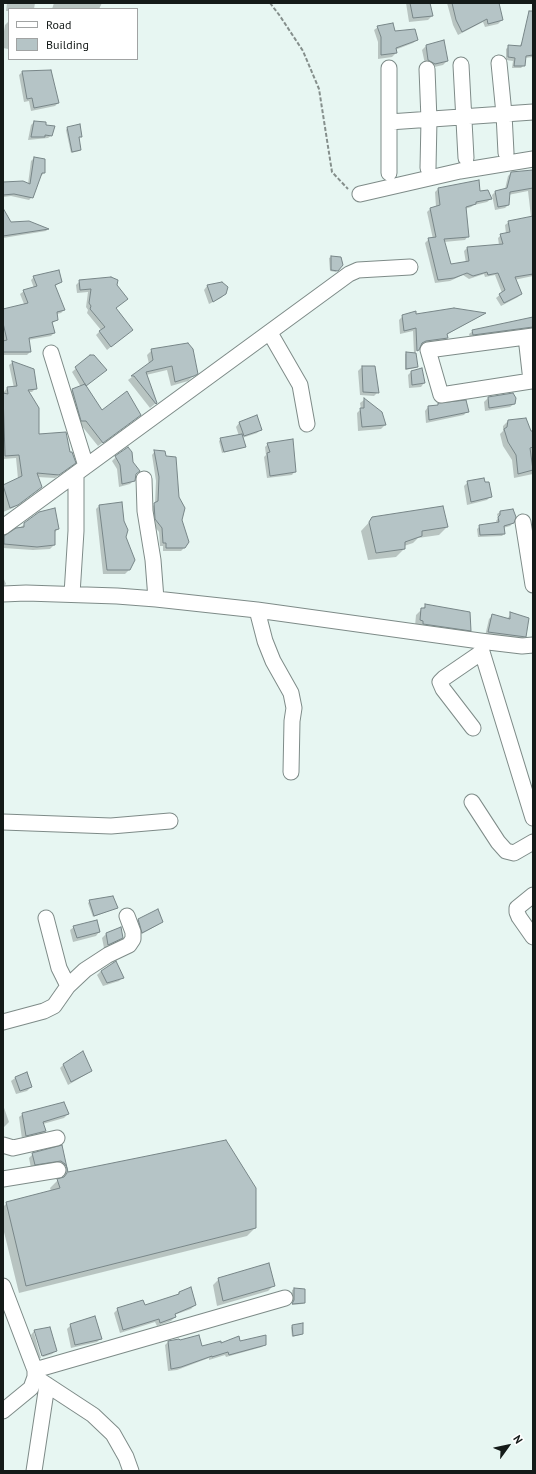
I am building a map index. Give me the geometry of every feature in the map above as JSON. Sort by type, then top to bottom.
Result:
[{"type":"street","points":[[499,63],[506,153]]},
{"type":"street","points":[[460,65],[466,158]]},
{"type":"street","points":[[389,68],[389,173]]},
{"type":"street","points":[[427,69],[429,120],[428,168]]},
{"type":"street","points":[[389,122],[533,112]]},
{"type":"street","points":[[360,194],[460,171],[533,159]]},
{"type":"street","points":[[3,527],[349,274],[358,270],[410,267]]},
{"type":"street","points":[[270,333],[300,385],[307,424]]},
{"type":"street","points":[[529,337],[531,381],[441,395],[428,350],[529,337]]},
{"type":"street","points":[[51,354],[81,470],[72,594]]},
{"type":"street","points":[[144,479],[145,511],[153,560],[156,599]]},
{"type":"street","points":[[522,522],[533,585]]},
{"type":"street","points":[[3,594],[72,594],[156,599],[257,610],[481,646],[533,645]]},
{"type":"street","points":[[257,610],[273,661],[291,693],[294,708],[290,772]]},
{"type":"street","points":[[473,728],[443,689],[440,682],[481,646]]},
{"type":"street","points":[[481,646],[533,818]]},
{"type":"street","points":[[472,802],[498,842],[506,851],[514,854],[533,842]]},
{"type":"street","points":[[3,822],[111,826],[170,821]]},
{"type":"street","points":[[533,895],[517,908],[519,917],[533,937]]},
{"type":"street","points":[[3,1022],[44,1011],[54,1006],[68,986],[85,970],[108,955],[130,945],[133,939],[133,932],[127,916]]},
{"type":"street","points":[[46,918],[59,968],[68,986]]},
{"type":"street","points":[[3,1145],[14,1148],[57,1138]]},
{"type":"street","points":[[3,1179],[58,1170]]},
{"type":"street","points":[[3,1286],[39,1377],[34,1471]]},
{"type":"street","points":[[3,1411],[31,1388],[39,1377],[285,1298]]},
{"type":"street","points":[[39,1377],[93,1415],[113,1434],[126,1457],[131,1471]]},
{"type":"path","points":[[270,3],[303,51],[319,89],[332,172],[346,188],[360,194]]},
{"type":"building","points":[[410,3],[430,3],[433,16],[413,18]]},
{"type":"building","points":[[452,3],[499,3],[503,20],[488,24],[487,19],[462,32],[456,20]]},
{"type":"building","points":[[529,11],[533,11],[533,55],[526,56],[525,66],[514,66],[515,58],[508,57],[508,45],[521,46]]},
{"type":"building","points":[[393,23],[395,31],[415,29],[418,40],[396,48],[397,53],[381,55],[381,37],[377,26]]},
{"type":"building","points":[[444,40],[448,61],[435,64],[428,60],[426,45]]},
{"type":"building","points":[[51,70],[59,103],[34,108],[32,98],[27,99],[22,71]]},
{"type":"building","points":[[34,121],[46,122],[46,125],[55,126],[52,136],[45,135],[45,137],[31,137]]},
{"type":"building","points":[[80,124],[82,137],[79,137],[81,150],[72,152],[67,127]]},
{"type":"building","points":[[34,157],[45,159],[45,173],[42,173],[33,198],[14,194],[3,195],[3,182],[23,181],[30,184]]},
{"type":"building","points":[[533,170],[533,188],[510,192],[509,205],[498,207],[495,191],[507,188],[511,172]]},
{"type":"building","points":[[479,180],[480,191],[488,190],[492,199],[476,202],[476,204],[466,207],[469,237],[444,239],[451,264],[469,261],[467,247],[503,244],[500,234],[510,232],[508,221],[533,216],[533,274],[515,277],[522,294],[504,303],[499,294],[505,290],[498,273],[488,275],[487,272],[473,276],[467,273],[454,278],[438,280],[428,238],[436,237],[430,208],[440,205],[438,188]]},
{"type":"building","points":[[3,208],[11,222],[29,221],[49,229],[3,236]]},
{"type":"building","points":[[331,256],[341,257],[343,265],[338,271],[331,270]]},
{"type":"building","points":[[59,270],[62,282],[55,285],[65,310],[57,312],[58,320],[52,322],[55,333],[29,338],[31,352],[3,352],[3,341],[7,340],[3,323],[3,309],[28,303],[23,290],[37,286],[33,276]]},
{"type":"building","points":[[111,277],[118,280],[117,285],[128,299],[116,308],[133,330],[111,347],[99,331],[105,327],[90,309],[91,306],[89,303],[91,289],[80,290],[79,280]]},
{"type":"building","points":[[222,282],[228,287],[226,294],[213,302],[207,285]]},
{"type":"building","points":[[454,308],[486,313],[447,334],[448,338],[426,341],[422,343],[417,351],[416,328],[404,331],[402,315],[416,311],[416,314]]},
{"type":"building","points":[[533,317],[533,327],[473,335],[472,330]]},
{"type":"building","points":[[188,343],[193,349],[198,374],[175,382],[172,366],[146,372],[157,403],[156,404],[134,376],[131,376],[153,360],[151,349]]},
{"type":"building","points":[[406,352],[416,353],[418,367],[406,369]]},
{"type":"building","points":[[90,355],[94,355],[107,370],[86,386],[75,367]]},
{"type":"building","points":[[12,361],[34,369],[37,389],[28,390],[39,408],[39,434],[66,432],[70,452],[72,452],[76,463],[59,475],[37,473],[42,487],[18,505],[10,508],[3,485],[22,476],[19,455],[5,456],[3,393],[8,394],[7,387],[17,386]]},
{"type":"building","points":[[362,366],[375,366],[379,393],[363,392]]},
{"type":"building","points":[[422,368],[425,383],[412,385],[411,371]]},
{"type":"building","points":[[85,384],[102,410],[127,391],[141,415],[103,443],[86,421],[81,421],[72,389]]},
{"type":"building","points":[[513,393],[516,398],[515,404],[489,408],[488,397]]},
{"type":"building","points":[[364,398],[382,412],[386,425],[362,427],[360,408],[364,408]]},
{"type":"building","points":[[466,400],[469,412],[429,420],[428,406],[438,405],[438,403]]},
{"type":"building","points":[[257,415],[262,430],[244,436],[239,422]]},
{"type":"building","points":[[526,418],[531,431],[533,431],[533,447],[530,448],[533,470],[518,474],[516,455],[508,442],[504,429],[507,427],[508,420]]},
{"type":"building","points":[[242,434],[246,447],[224,452],[220,438]]},
{"type":"building","points":[[293,439],[296,472],[270,476],[267,453],[270,452],[267,443]]},
{"type":"building","points":[[128,447],[132,452],[133,462],[140,471],[136,474],[135,481],[122,484],[120,465],[115,456]]},
{"type":"building","points":[[154,450],[165,451],[166,456],[176,457],[179,497],[185,508],[182,520],[189,542],[185,548],[166,548],[166,543],[163,543],[162,528],[155,519],[154,503],[158,501],[159,477]]},
{"type":"building","points":[[484,478],[485,482],[489,482],[492,497],[471,502],[467,481]]},
{"type":"building","points":[[122,502],[124,521],[128,530],[126,537],[135,560],[130,570],[107,570],[99,505]]},
{"type":"building","points":[[443,506],[448,527],[422,531],[422,536],[405,542],[405,549],[376,553],[369,522],[372,517]]},
{"type":"building","points":[[55,508],[59,529],[55,530],[55,545],[37,547],[4,544],[4,536],[16,528],[24,527],[24,523],[39,512]]},
{"type":"building","points":[[513,509],[516,517],[514,523],[504,526],[505,534],[480,535],[479,525],[499,522],[498,517],[500,515],[500,511]]},
{"type":"building","points":[[425,604],[470,612],[471,631],[423,624],[423,621],[420,620],[421,608],[425,608]]},
{"type":"building","points":[[510,612],[529,618],[526,637],[488,632],[492,614],[510,619]]},
{"type":"building","points":[[113,896],[118,908],[94,916],[89,900]]},
{"type":"building","points":[[158,909],[163,922],[142,933],[138,919]]},
{"type":"building","points":[[97,920],[100,932],[77,938],[73,926]]},
{"type":"building","points":[[121,927],[123,938],[108,945],[106,933]]},
{"type":"building","points":[[116,961],[124,978],[107,983],[101,971]]},
{"type":"building","points":[[83,1051],[92,1071],[71,1082],[63,1064]]},
{"type":"building","points":[[27,1072],[32,1087],[20,1091],[15,1077]]},
{"type":"building","points":[[64,1102],[69,1114],[43,1122],[46,1131],[26,1136],[22,1113]]},
{"type":"building","points":[[226,1140],[256,1188],[256,1228],[26,1286],[6,1202],[60,1188],[57,1179],[64,1177],[67,1173],[67,1168],[68,1172]]},
{"type":"building","points":[[62,1145],[67,1168],[61,1161],[35,1165],[32,1153]]},
{"type":"building","points":[[269,1263],[275,1286],[223,1301],[218,1278]]},
{"type":"building","points":[[191,1287],[196,1305],[175,1314],[176,1317],[160,1323],[159,1319],[123,1330],[117,1308],[143,1300],[145,1305],[179,1294],[179,1292]]},
{"type":"building","points":[[294,1288],[305,1289],[305,1303],[292,1304],[294,1300]]},
{"type":"building","points":[[95,1316],[102,1339],[75,1345],[70,1324]]},
{"type":"building","points":[[303,1323],[303,1334],[293,1336],[292,1325]]},
{"type":"building","points":[[50,1327],[57,1351],[42,1356],[34,1330]]},
{"type":"building","points":[[199,1335],[202,1346],[221,1341],[221,1343],[239,1336],[240,1341],[266,1335],[266,1345],[229,1355],[228,1352],[212,1356],[171,1369],[168,1341],[180,1340]]}]
